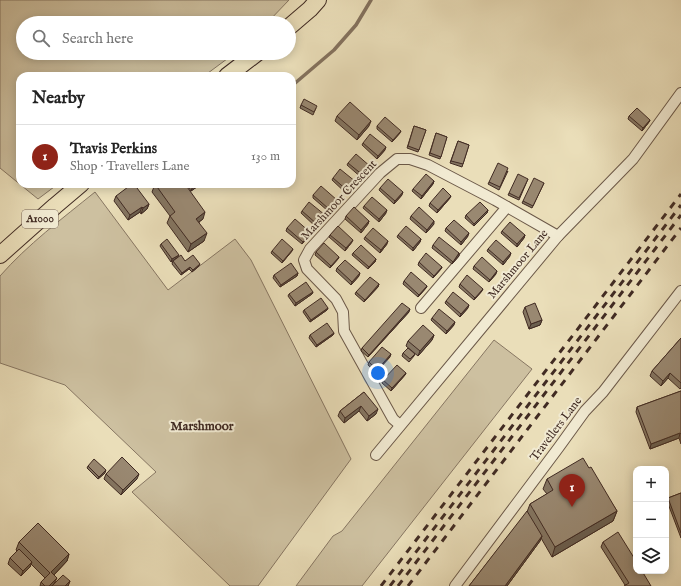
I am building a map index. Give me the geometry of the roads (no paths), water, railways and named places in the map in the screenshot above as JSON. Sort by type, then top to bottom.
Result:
[{"type":"main road","points":[[296,21],[318,0]]},
{"type":"main road","points":[[232,72],[248,60]]},
{"type":"main road","name":"A1000","points":[[0,255],[76,188]]},
{"type":"street","name":"Marshmoor Lane","points":[[376,454],[558,236],[633,159],[681,93]]},
{"type":"street","name":"Marshmoor Crescent","points":[[400,425],[393,419],[351,346],[344,331],[343,312],[336,299],[307,269],[304,260],[310,250],[380,173],[397,159],[410,159],[428,165],[558,236]]},
{"type":"street","points":[[421,308],[507,207]]},
{"type":"street","name":"Travellers Lane","points":[[455,586],[585,411],[604,392],[681,291]]},
{"type":"waterway","points":[[296,82],[334,50],[356,25],[371,0]]},
{"type":"railway","points":[[381,586],[681,194]]},
{"type":"railway","points":[[390,586],[681,205]]},
{"type":"railway","points":[[398,586],[681,215]]},
{"type":"railway","points":[[408,586],[681,228]]},
{"type":"place","name":"Travis Perkins","points":[[572,507]]},
{"type":"district","name":"Marshmoor","points":[[202,426]]}]
